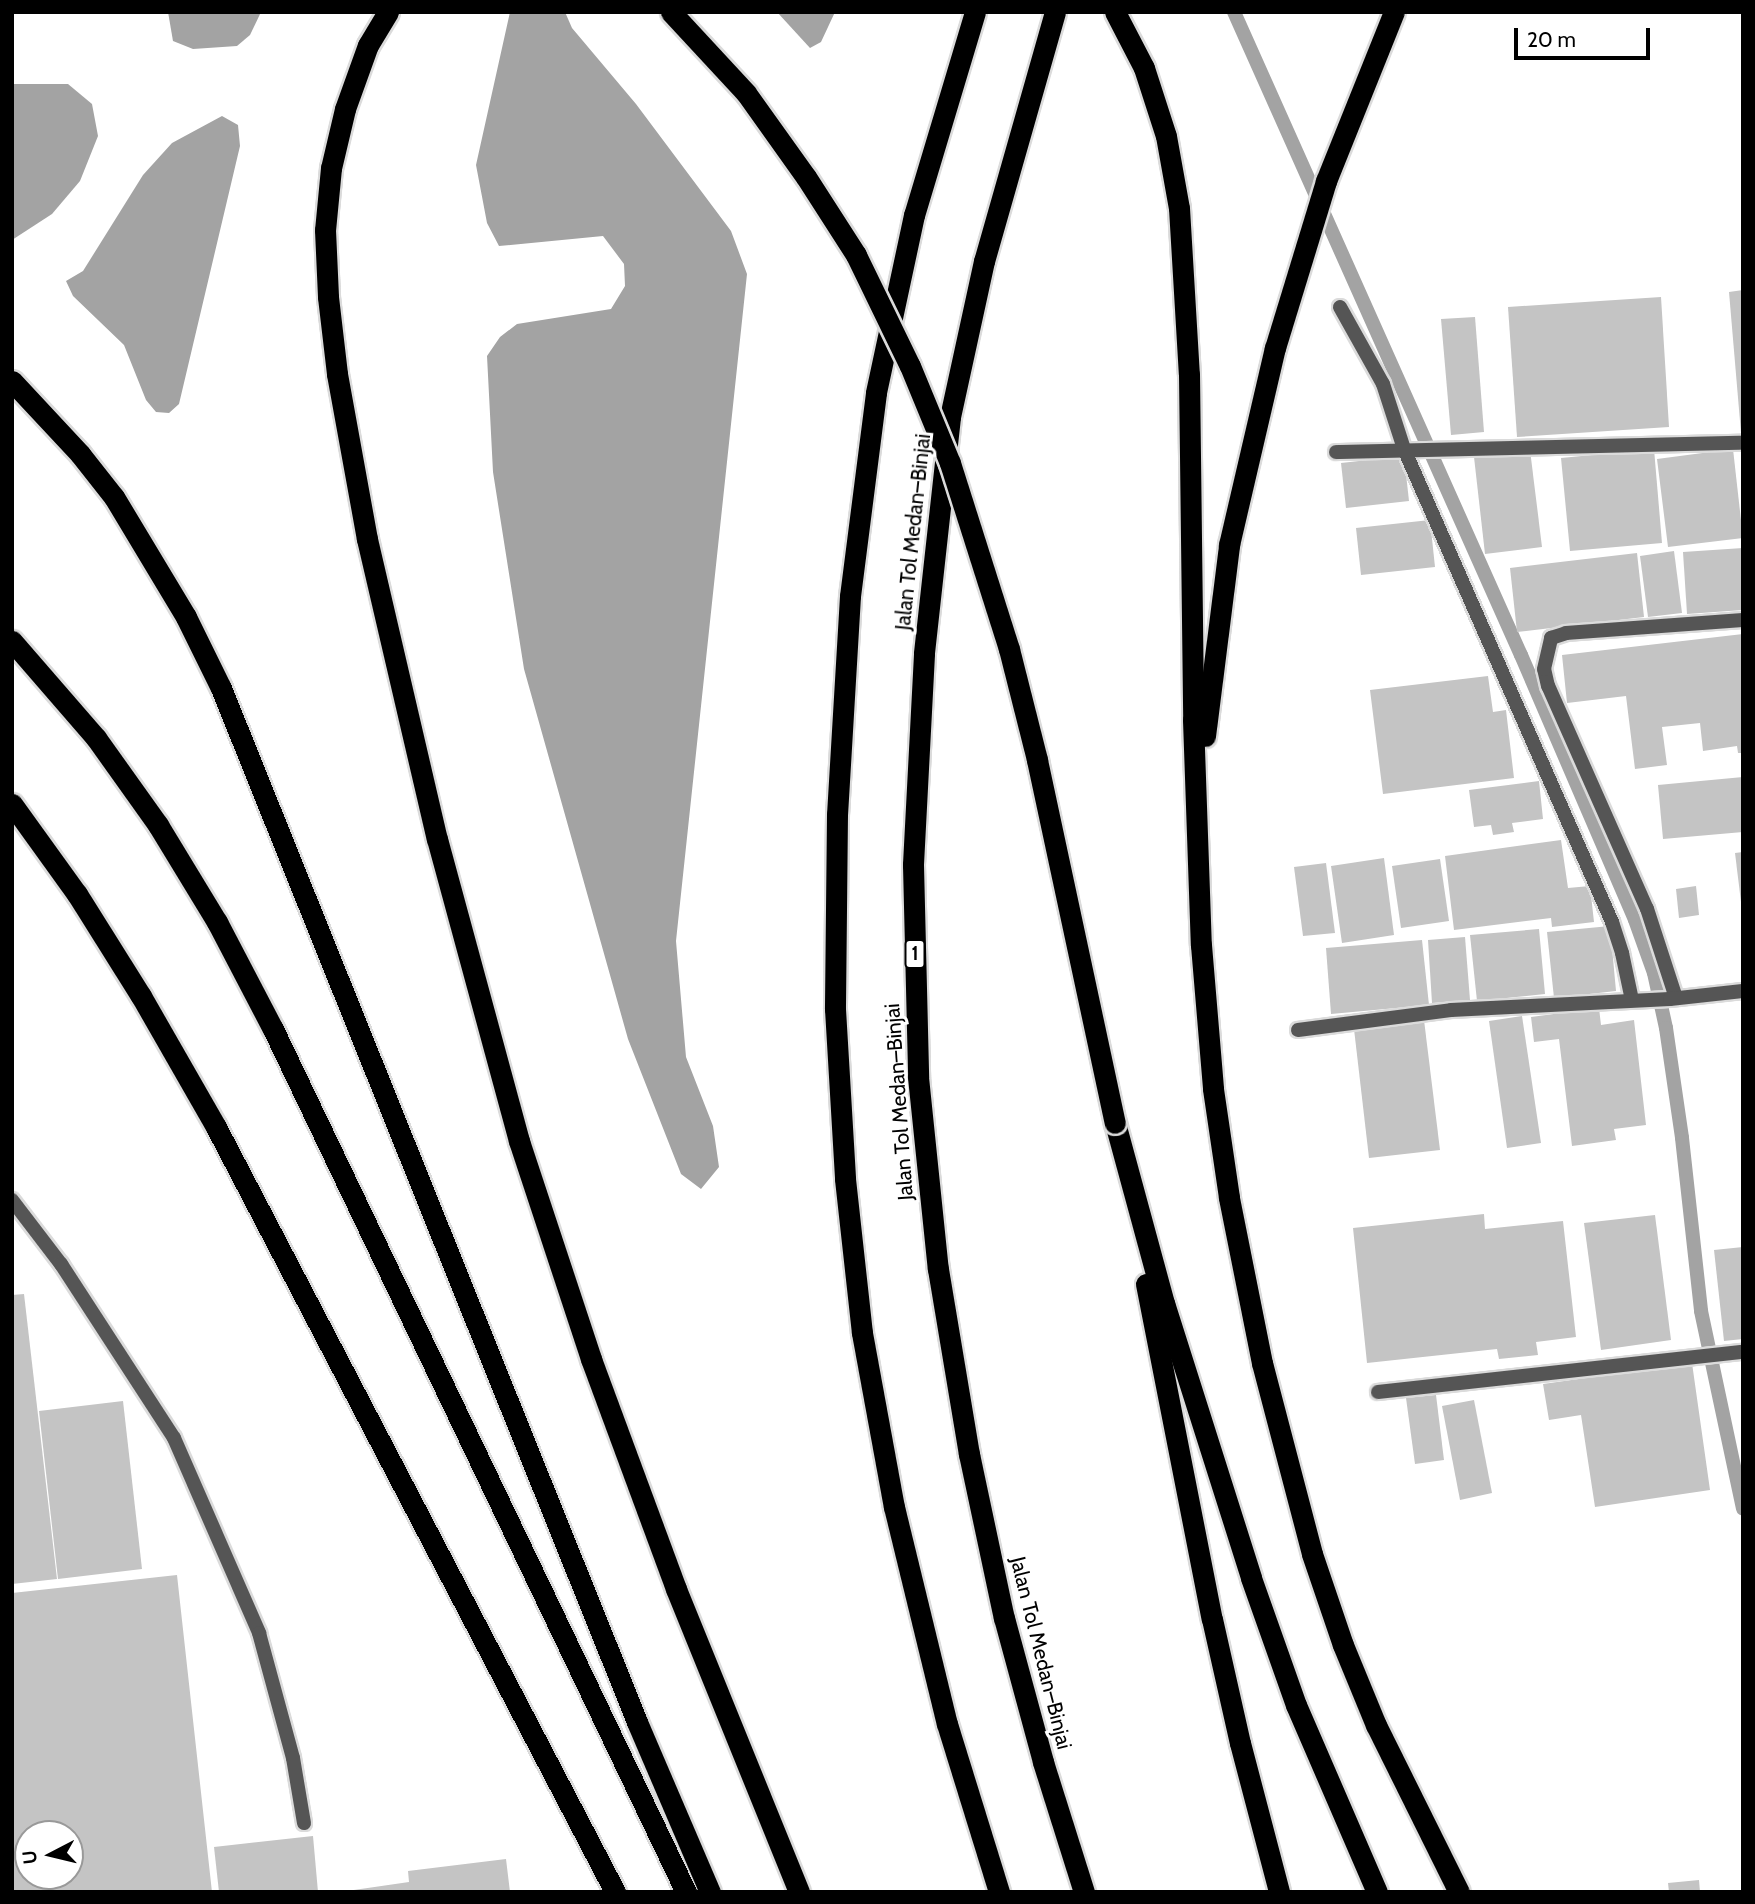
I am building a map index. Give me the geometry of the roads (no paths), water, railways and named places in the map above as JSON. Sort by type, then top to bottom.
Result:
[{"type":"highway","points":[[388,12],[369,45],[345,109],[331,168],[325,230],[328,297],[337,374],[367,539],[434,826],[519,1141],[591,1359],[676,1589],[799,1892]]},
{"type":"highway","points":[[671,12],[746,93],[806,177],[856,255],[910,366],[950,463],[1009,649],[1034,748],[1115,1123],[1212,1619],[1240,1743],[1279,1892]]},
{"type":"highway","points":[[975,12],[914,215],[876,393],[850,596],[837,814],[835,1009],[845,1179],[862,1333],[889,1480],[947,1724],[999,1892]]},
{"type":"highway","name":"Jalan Tol Medan–Binjai","points":[[1055,12],[984,261],[950,417],[924,654],[913,878],[918,1077],[938,1269],[964,1428],[1004,1618],[1043,1762],[1084,1892]]},
{"type":"highway","points":[[1115,12],[1144,68],[1166,136],[1179,208],[1189,360],[1193,720],[1201,945],[1213,1089],[1229,1198],[1262,1363],[1312,1553],[1343,1645],[1376,1725],[1459,1892]]},
{"type":"highway","points":[[1201,945],[1205,736],[1219,614],[1238,499],[1275,348],[1326,181],[1394,12]]},
{"type":"highway","points":[[12,381],[80,454],[114,498],[151,555],[221,688],[637,1723],[710,1892]]},
{"type":"highway","points":[[12,641],[96,738],[158,825],[217,922],[274,1029],[687,1892]]},
{"type":"highway","points":[[12,804],[77,894],[141,996],[216,1126],[561,1793],[615,1892]]},
{"type":"highway","points":[[1115,1123],[1164,1303],[1251,1578],[1296,1705],[1377,1892]]},
{"type":"street","points":[[1340,307],[1383,384],[1408,450],[1612,922],[1634,1000]]},
{"type":"street","points":[[1336,453],[1453,447],[1743,443]]},
{"type":"street","points":[[1673,999],[1647,909],[1548,686],[1544,669],[1551,638],[1566,633],[1743,620]]},
{"type":"street","points":[[1298,1030],[1451,1010],[1673,999],[1743,991]]},
{"type":"street","points":[[12,1200],[61,1264],[174,1438],[259,1633],[293,1758],[304,1824]]},
{"type":"street","points":[[1378,1392],[1736,1352]]},
{"type":"waterway","points":[[1234,12],[1521,655],[1635,920],[1654,973],[1666,1028],[1682,1138],[1701,1311],[1743,1509]]}]
